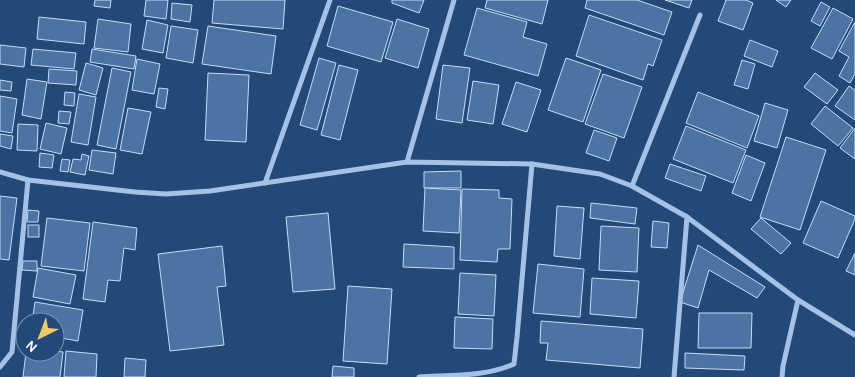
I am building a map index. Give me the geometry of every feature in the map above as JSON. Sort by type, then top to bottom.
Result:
[{"type":"street","points":[[265,183],[330,0]]},
{"type":"street","points":[[407,162],[454,0]]},
{"type":"street","points":[[632,186],[700,15]]},
{"type":"street","points":[[0,172],[28,180],[166,194],[210,191],[407,162],[532,164],[600,174],[632,186],[687,216],[798,300],[855,335]]},
{"type":"street","points":[[420,377],[479,373],[502,369],[514,364],[532,164]]},
{"type":"street","points":[[0,367],[12,352],[28,180]]},
{"type":"street","points":[[674,377],[687,216]]},
{"type":"street","points":[[782,377],[798,300]]},
{"type":"building","points":[[95,0],[111,0],[110,8],[94,6]]},
{"type":"building","points":[[146,0],[168,0],[166,19],[144,16]]},
{"type":"building","points":[[214,0],[285,0],[283,29],[212,23]]},
{"type":"building","points":[[392,0],[424,0],[419,13],[392,3]]},
{"type":"building","points":[[487,0],[548,0],[542,24],[485,8]]},
{"type":"building","points":[[587,0],[637,0],[672,12],[664,35],[585,8]]},
{"type":"building","points":[[665,0],[692,0],[689,8]]},
{"type":"building","points":[[726,0],[746,0],[753,3],[743,30],[718,21]]},
{"type":"building","points":[[776,0],[791,0],[786,7]]},
{"type":"building","points":[[821,2],[830,7],[820,26],[811,21]]},
{"type":"building","points":[[172,3],[192,5],[190,22],[171,19]]},
{"type":"building","points":[[338,6],[393,22],[381,62],[327,46]]},
{"type":"building","points":[[477,8],[527,22],[523,37],[547,44],[538,76],[464,55]]},
{"type":"building","points":[[833,8],[853,19],[832,59],[811,48]]},
{"type":"building","points":[[589,15],[662,40],[653,66],[648,64],[643,80],[576,56]]},
{"type":"building","points":[[39,17],[86,22],[84,44],[37,39]]},
{"type":"building","points":[[98,19],[131,24],[128,52],[94,48]]},
{"type":"building","points":[[397,19],[429,29],[418,68],[385,58]]},
{"type":"building","points":[[147,20],[168,25],[163,53],[142,49]]},
{"type":"building","points":[[855,22],[855,74],[850,83],[839,76],[849,57],[839,51]]},
{"type":"building","points":[[171,26],[198,30],[193,63],[166,58]]},
{"type":"building","points":[[208,26],[276,36],[271,74],[202,64]]},
{"type":"building","points":[[750,40],[778,51],[772,67],[744,56]]},
{"type":"building","points":[[0,45],[26,48],[24,67],[0,64]]},
{"type":"building","points":[[33,49],[76,53],[74,69],[31,65]]},
{"type":"building","points":[[92,49],[136,56],[134,69],[90,62]]},
{"type":"building","points":[[319,58],[336,63],[317,130],[300,125]]},
{"type":"building","points":[[566,58],[601,70],[583,122],[548,110]]},
{"type":"building","points":[[137,59],[160,64],[154,94],[132,90]]},
{"type":"building","points":[[742,60],[755,64],[748,89],[734,85]]},
{"type":"building","points":[[86,63],[103,68],[96,95],[79,90]]},
{"type":"building","points":[[339,65],[358,70],[340,140],[321,135]]},
{"type":"building","points":[[443,65],[470,68],[462,123],[436,119]]},
{"type":"building","points":[[112,68],[131,72],[116,149],[97,145]]},
{"type":"building","points":[[49,69],[77,71],[76,85],[48,83]]},
{"type":"building","points":[[208,73],[249,75],[246,142],[205,140]]},
{"type":"building","points":[[815,73],[838,90],[827,104],[804,87]]},
{"type":"building","points":[[603,74],[642,87],[624,138],[585,124]]},
{"type":"building","points":[[27,79],[47,82],[41,119],[22,115]]},
{"type":"building","points":[[0,80],[12,82],[11,91],[0,90]]},
{"type":"building","points":[[473,81],[499,85],[493,124],[467,120]]},
{"type":"building","points":[[516,82],[541,90],[527,132],[502,124]]},
{"type":"building","points":[[849,86],[855,90],[855,120],[835,106]]},
{"type":"building","points":[[159,88],[168,89],[165,109],[156,107]]},
{"type":"building","points":[[65,92],[75,93],[74,106],[64,105]]},
{"type":"building","points":[[698,92],[759,116],[747,148],[686,123]]},
{"type":"building","points":[[79,94],[96,97],[88,145],[71,142]]},
{"type":"building","points":[[0,96],[17,99],[12,133],[0,131]]},
{"type":"building","points":[[765,103],[788,110],[777,148],[754,141]]},
{"type":"building","points":[[825,106],[853,128],[838,146],[811,124]]},
{"type":"building","points":[[128,108],[151,112],[142,154],[120,150]]},
{"type":"building","points":[[59,111],[71,112],[69,124],[58,123]]},
{"type":"building","points":[[46,123],[67,128],[61,154],[40,149]]},
{"type":"building","points":[[18,124],[38,125],[37,151],[17,150]]},
{"type":"building","points":[[686,126],[746,150],[733,183],[673,159]]},
{"type":"building","points":[[855,128],[855,159],[840,148]]},
{"type":"building","points":[[594,130],[617,138],[609,161],[586,153]]},
{"type":"building","points":[[0,134],[13,136],[11,149],[0,146]]},
{"type":"building","points":[[786,137],[826,150],[800,230],[760,217]]},
{"type":"building","points":[[92,150],[116,153],[113,174],[89,170]]},
{"type":"building","points":[[40,153],[54,155],[52,168],[39,167]]},
{"type":"building","points":[[82,154],[89,156],[85,175],[70,172],[73,159],[81,160]]},
{"type":"building","points":[[746,155],[765,163],[751,201],[732,193]]},
{"type":"building","points":[[62,159],[70,160],[68,172],[60,171]]},
{"type":"building","points":[[670,164],[706,176],[701,191],[665,178]]},
{"type":"building","points":[[461,171],[461,188],[424,188],[424,172]]},
{"type":"building","points":[[425,188],[461,190],[459,233],[423,231]]},
{"type":"building","points":[[462,189],[499,190],[499,198],[512,199],[510,249],[498,249],[497,262],[460,260]]},
{"type":"building","points":[[0,196],[17,198],[9,260],[0,259]]},
{"type":"building","points":[[821,201],[855,216],[838,258],[803,243]]},
{"type":"building","points":[[591,203],[637,208],[635,224],[590,218]]},
{"type":"building","points":[[557,206],[584,208],[580,259],[554,256]]},
{"type":"building","points":[[28,210],[39,211],[38,222],[27,222]]},
{"type":"building","points":[[328,213],[335,289],[293,292],[286,217]]},
{"type":"building","points":[[47,218],[90,223],[84,271],[41,266]]},
{"type":"building","points":[[761,218],[791,243],[781,254],[751,229]]},
{"type":"building","points":[[653,221],[669,223],[667,248],[651,247]]},
{"type":"building","points":[[93,222],[137,228],[135,250],[124,248],[120,281],[108,280],[105,302],[83,299]]},
{"type":"building","points":[[28,225],[39,225],[39,237],[28,237]]},
{"type":"building","points":[[601,226],[639,228],[637,272],[599,270]]},
{"type":"building","points":[[404,244],[454,247],[454,269],[403,267]]},
{"type":"building","points":[[698,245],[765,287],[757,298],[709,270],[698,308],[680,302]]},
{"type":"building","points":[[222,246],[226,286],[217,287],[224,345],[170,351],[158,254]]},
{"type":"building","points":[[855,253],[855,275],[846,271]]},
{"type":"building","points":[[23,261],[37,261],[37,271],[22,270]]},
{"type":"building","points":[[538,264],[584,269],[580,317],[533,313]]},
{"type":"building","points":[[38,268],[76,275],[70,304],[33,297]]},
{"type":"building","points":[[460,273],[496,275],[494,316],[458,314]]},
{"type":"building","points":[[592,278],[639,281],[636,318],[590,314]]},
{"type":"building","points":[[348,286],[392,289],[387,364],[343,361]]},
{"type":"building","points":[[35,302],[83,310],[78,341],[65,339],[65,312],[34,312]]},
{"type":"building","points":[[699,313],[752,313],[751,348],[698,348]]},
{"type":"building","points":[[455,317],[493,319],[492,349],[454,348]]},
{"type":"building","points":[[541,321],[643,329],[640,368],[546,360],[548,343],[540,343]]},
{"type":"building","points":[[66,351],[97,354],[96,377],[64,377]]},
{"type":"building","points":[[685,353],[745,356],[744,370],[685,368]]},
{"type":"building","points":[[125,358],[146,360],[145,377],[124,377]]},
{"type":"building","points":[[25,362],[62,362],[60,377],[23,377]]},
{"type":"building","points":[[333,366],[354,368],[354,377],[332,377]]}]
